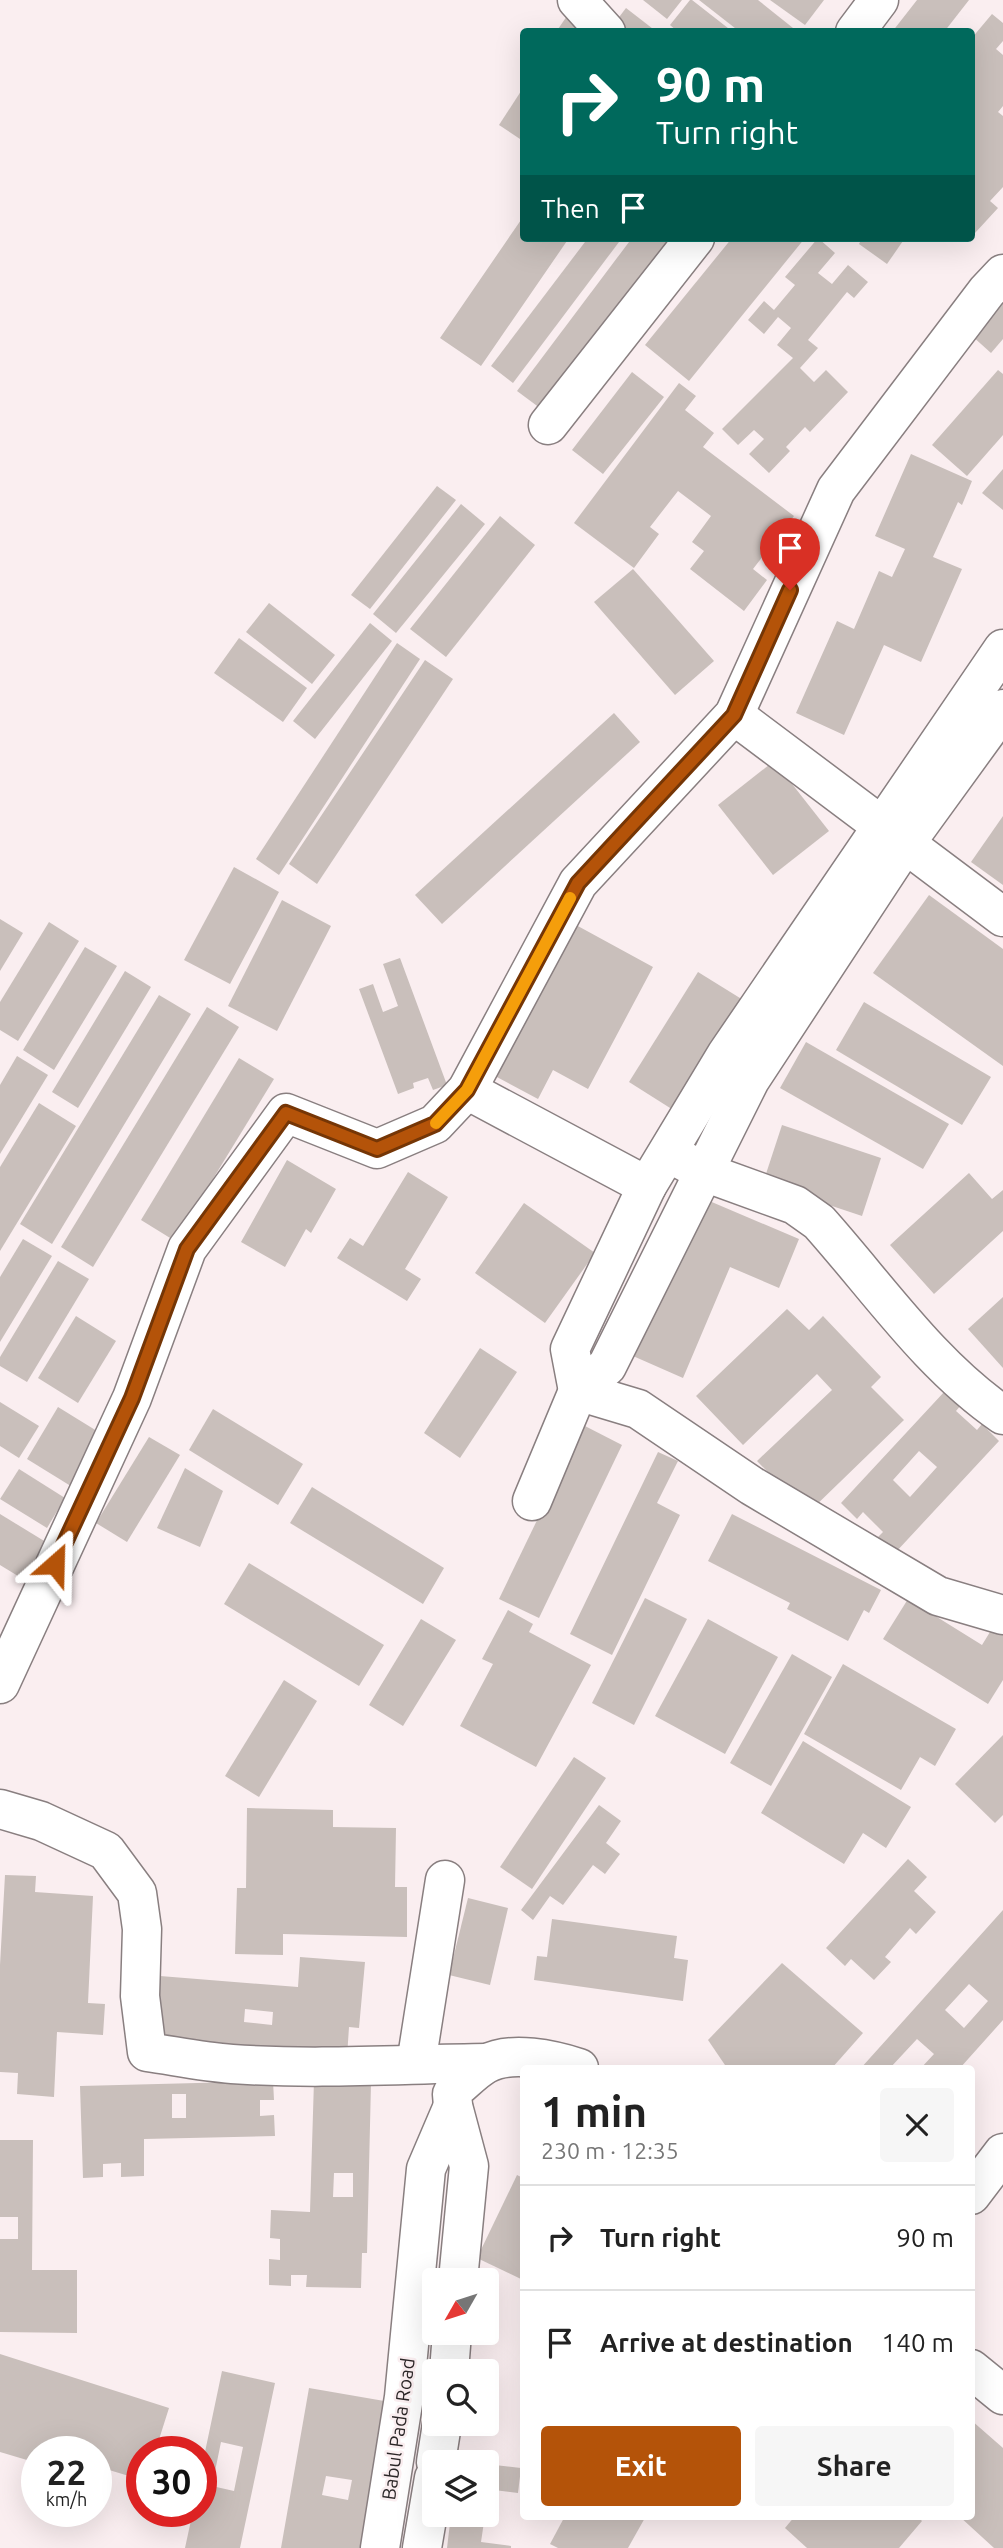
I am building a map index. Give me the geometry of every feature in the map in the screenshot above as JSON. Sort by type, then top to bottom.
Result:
[{"type":"street","points":[[577,0],[602,28]]},
{"type":"street","points":[[858,28],[879,0]]},
{"type":"street","points":[[548,425],[692,242]]},
{"type":"street","points":[[0,1684],[132,1398],[187,1249],[286,1113],[377,1149],[435,1124],[467,1090],[578,883],[734,715],[835,490],[987,291],[1003,274]]},
{"type":"street","points":[[532,1501],[578,1391],[607,1366],[750,1080],[1003,649]]},
{"type":"street","points":[[578,1391],[570,1349],[647,1186],[726,1055],[893,836],[1003,709]]},
{"type":"street","points":[[734,715],[1003,917]]},
{"type":"street","points":[[467,1090],[647,1186]]},
{"type":"street","points":[[668,1152],[704,1172],[796,1205],[819,1222],[940,1363],[973,1395],[1003,1415]]},
{"type":"street","points":[[578,1391],[638,1409],[752,1486],[938,1596],[1003,1615]]},
{"type":"street","points":[[0,1809],[41,1821],[106,1851],[137,1893],[142,1929],[140,1996],[147,2052],[230,2064],[388,2067],[487,2063]]},
{"type":"street","points":[[416,2064],[444,1880]]},
{"type":"street","name":"Babul Pada Road","points":[[380,2548],[404,2397],[426,2169],[453,2106],[452,2094],[487,2063],[520,2057],[569,2065]]},
{"type":"street","points":[[453,2106],[469,2166],[459,2268]]},
{"type":"street","points":[[975,2190],[1003,2153]]},
{"type":"street","points":[[975,2372],[1003,2395]]},
{"type":"street","points":[[422,2548],[426,2527]]},
{"type":"building","points":[[643,0],[682,0],[667,19]]},
{"type":"building","points":[[692,0],[728,28],[673,28],[670,25]]},
{"type":"building","points":[[699,0],[758,0],[793,28],[735,28]]},
{"type":"building","points":[[770,0],[824,0],[805,25]]},
{"type":"building","points":[[917,0],[969,0],[947,28],[895,28]]},
{"type":"building","points":[[626,8],[652,28],[611,28]]},
{"type":"building","points":[[992,14],[1003,23],[1003,41],[996,49],[1003,55],[1003,106],[998,112],[1003,116],[1003,187],[990,201],[998,208],[975,233],[975,34]]},
{"type":"building","points":[[567,16],[586,28],[559,28]]},
{"type":"building","points":[[520,93],[520,139],[499,125]]},
{"type":"building","points":[[520,221],[520,242],[566,242],[481,366],[440,338]]},
{"type":"building","points":[[585,242],[619,242],[513,383],[491,366]]},
{"type":"building","points":[[629,242],[677,242],[548,414],[517,391]]},
{"type":"building","points":[[729,242],[802,242],[689,381],[645,345]]},
{"type":"building","points":[[815,242],[823,242],[835,253],[818,273],[832,284],[848,265],[868,282],[854,298],[847,292],[808,340],[818,348],[800,368],[814,382],[826,370],[848,392],[810,432],[805,427],[786,447],[790,451],[769,473],[749,454],[764,439],[754,430],[738,445],[722,429],[793,358],[777,345],[791,328],[778,317],[764,334],[748,320],[764,301],[774,310],[795,285],[785,277]]},
{"type":"building","points":[[860,242],[902,242],[887,264],[859,244]]},
{"type":"building","points":[[1003,278],[1003,339],[991,353],[961,326]]},
{"type":"building","points":[[998,370],[1003,374],[1003,435],[967,476],[932,445]]},
{"type":"building","points":[[632,372],[664,397],[603,474],[572,450]]},
{"type":"building","points":[[679,383],[696,396],[685,410],[714,433],[703,447],[794,516],[753,569],[767,580],[744,611],[690,569],[704,551],[692,542],[711,516],[678,491],[650,527],[659,534],[634,568],[574,523]]},
{"type":"building","points":[[911,454],[972,481],[962,505],[958,502],[933,557],[962,569],[921,662],[884,645],[844,735],[796,713],[837,621],[854,629],[879,571],[892,577],[905,549],[875,536]]},
{"type":"building","points":[[1003,469],[1003,510],[982,493]]},
{"type":"building","points":[[437,486],[456,500],[370,609],[351,595]]},
{"type":"building","points":[[461,504],[485,524],[396,633],[373,614]]},
{"type":"building","points":[[500,516],[535,545],[446,657],[410,629]]},
{"type":"building","points":[[633,569],[714,661],[675,695],[594,602]]},
{"type":"building","points":[[269,603],[335,655],[312,684],[246,632]]},
{"type":"building","points":[[370,623],[392,641],[315,739],[293,721]]},
{"type":"building","points":[[239,638],[307,688],[283,722],[214,673]]},
{"type":"building","points":[[397,643],[420,659],[279,875],[256,859]]},
{"type":"building","points":[[425,660],[453,679],[317,884],[289,864]]},
{"type":"building","points":[[614,713],[640,742],[442,924],[415,895]]},
{"type":"building","points":[[774,761],[829,831],[773,875],[718,805]]},
{"type":"building","points":[[1003,816],[1003,885],[971,862]]},
{"type":"building","points":[[234,867],[279,892],[230,984],[184,960]]},
{"type":"building","points":[[929,895],[1003,949],[1003,1066],[873,973]]},
{"type":"building","points":[[282,900],[331,926],[277,1031],[228,1006]]},
{"type":"building","points":[[0,919],[23,933],[0,971]]},
{"type":"building","points":[[49,922],[79,941],[18,1041],[0,1030],[0,1002]]},
{"type":"building","points":[[576,925],[653,967],[588,1089],[553,1070],[538,1099],[495,1076]]},
{"type":"building","points":[[85,947],[117,966],[54,1070],[23,1050]]},
{"type":"building","points":[[400,958],[447,1085],[433,1090],[428,1078],[413,1083],[414,1088],[398,1094],[359,989],[373,984],[383,1012],[398,1006],[383,964]]},
{"type":"building","points":[[125,971],[151,987],[78,1108],[52,1092]]},
{"type":"building","points":[[698,972],[748,1003],[678,1113],[629,1082]]},
{"type":"building","points":[[159,995],[191,1014],[52,1244],[20,1224]]},
{"type":"building","points":[[864,1002],[991,1077],[962,1125],[836,1050]]},
{"type":"building","points":[[207,1007],[239,1027],[93,1267],[61,1247]]},
{"type":"building","points":[[806,1042],[949,1124],[923,1169],[780,1088]]},
{"type":"building","points":[[17,1056],[48,1075],[0,1154],[0,1085]]},
{"type":"building","points":[[239,1058],[274,1079],[175,1241],[141,1220]]},
{"type":"building","points":[[39,1103],[76,1126],[0,1251],[0,1167]]},
{"type":"building","points":[[782,1125],[881,1158],[862,1216],[763,1183]]},
{"type":"building","points":[[287,1160],[336,1189],[311,1233],[306,1229],[285,1267],[241,1242]]},
{"type":"building","points":[[408,1172],[448,1197],[405,1269],[421,1279],[407,1301],[337,1258],[350,1238],[363,1246]]},
{"type":"building","points":[[969,1173],[992,1199],[1003,1190],[1003,1231],[934,1294],[890,1245]]},
{"type":"building","points":[[700,1197],[799,1239],[779,1288],[730,1267],[683,1378],[633,1356]]},
{"type":"building","points":[[524,1203],[595,1253],[545,1323],[475,1273]]},
{"type":"building","points":[[23,1239],[52,1256],[0,1342],[0,1277]]},
{"type":"building","points":[[58,1261],[89,1279],[27,1382],[0,1366],[0,1357]]},
{"type":"building","points":[[1003,1297],[1003,1368],[968,1329]]},
{"type":"building","points":[[787,1309],[809,1330],[823,1316],[881,1377],[871,1387],[904,1420],[808,1513],[757,1461],[832,1390],[817,1374],[743,1445],[696,1396]]},
{"type":"building","points":[[76,1316],[116,1341],[78,1403],[38,1378]]},
{"type":"building","points":[[480,1348],[517,1372],[460,1458],[424,1433]]},
{"type":"building","points":[[945,1391],[961,1405],[956,1411],[977,1430],[982,1424],[999,1441],[895,1553],[878,1537],[883,1532],[863,1512],[857,1519],[841,1503]],"holes":[[[919,1451],[937,1467],[910,1497],[893,1480]]]},
{"type":"building","points":[[0,1402],[39,1426],[19,1458],[0,1446]]},
{"type":"building","points":[[58,1407],[105,1436],[74,1488],[27,1459]]},
{"type":"building","points":[[213,1409],[303,1464],[278,1505],[189,1450]]},
{"type":"building","points":[[583,1425],[622,1445],[539,1618],[499,1599]]},
{"type":"building","points":[[149,1437],[180,1455],[127,1542],[96,1523]]},
{"type":"building","points":[[658,1452],[678,1461],[657,1503],[680,1515],[612,1655],[570,1634]]},
{"type":"building","points":[[185,1468],[223,1491],[200,1547],[157,1528]]},
{"type":"building","points":[[19,1469],[65,1498],[47,1528],[0,1499]]},
{"type":"building","points":[[312,1487],[444,1568],[423,1604],[290,1523]]},
{"type":"building","points":[[0,1514],[54,1547],[31,1584],[0,1565]]},
{"type":"building","points":[[732,1514],[881,1590],[869,1613],[864,1610],[848,1641],[787,1609],[790,1603],[708,1561]]},
{"type":"building","points":[[249,1563],[384,1645],[359,1686],[224,1604]]},
{"type":"building","points":[[645,1598],[687,1619],[634,1725],[592,1703]]},
{"type":"building","points":[[908,1599],[982,1645],[998,1619],[1003,1623],[1003,1680],[988,1704],[883,1639]]},
{"type":"building","points":[[508,1610],[533,1624],[529,1632],[591,1665],[536,1767],[460,1726],[493,1664],[482,1659]]},
{"type":"building","points":[[421,1619],[456,1640],[403,1726],[369,1705]]},
{"type":"building","points":[[708,1619],[778,1657],[725,1754],[655,1716]]},
{"type":"building","points":[[792,1654],[832,1677],[771,1786],[730,1763]]},
{"type":"building","points":[[843,1664],[956,1729],[935,1766],[920,1757],[901,1790],[804,1734]]},
{"type":"building","points":[[284,1680],[317,1701],[259,1797],[225,1776]]},
{"type":"building","points":[[1003,1735],[1003,1815],[995,1823],[955,1784]]},
{"type":"building","points":[[803,1741],[911,1807],[886,1848],[863,1833],[844,1864],[761,1813]]},
{"type":"building","points":[[574,1757],[606,1778],[532,1889],[500,1867]]},
{"type":"building","points":[[599,1805],[621,1821],[606,1843],[620,1854],[605,1874],[593,1865],[563,1905],[550,1896],[533,1920],[521,1910]]},
{"type":"building","points":[[247,1808],[333,1810],[333,1827],[396,1828],[395,1887],[407,1887],[407,1937],[283,1934],[283,1955],[235,1954],[237,1888],[246,1888]]},
{"type":"building","points":[[908,1859],[927,1877],[914,1891],[936,1912],[916,1934],[910,1928],[885,1957],[891,1962],[874,1980],[851,1959],[845,1966],[826,1948]]},
{"type":"building","points":[[5,1875],[36,1876],[35,1892],[93,1896],[88,2003],[105,2004],[103,2035],[57,2032],[54,2097],[17,2094],[18,2073],[0,2072],[0,1965]]},
{"type":"building","points":[[468,1898],[508,1908],[490,1985],[449,1975]]},
{"type":"building","points":[[1003,1910],[1003,2020],[963,2065],[924,2065],[934,2054],[917,2039],[893,2065],[864,2065]],"holes":[[[969,1984],[988,2001],[964,2028],[945,2010]]]},
{"type":"building","points":[[552,1919],[677,1936],[674,1958],[688,1960],[683,2001],[534,1980],[537,1956],[547,1957]]},
{"type":"building","points":[[300,1957],[365,1962],[359,2028],[349,2027],[347,2057],[154,2041],[160,1976],[298,1987]],"holes":[[[245,2009],[273,2012],[272,2025],[244,2022]]]},
{"type":"building","points":[[782,1963],[863,2033],[835,2065],[725,2065],[708,2040]]},
{"type":"building","points":[[314,2080],[371,2083],[367,2253],[362,2253],[361,2288],[306,2287],[307,2275],[291,2275],[291,2286],[269,2285],[269,2259],[280,2260],[280,2239],[270,2238],[271,2210],[310,2212]],"holes":[[[334,2173],[353,2173],[353,2197],[333,2197]]]},
{"type":"building","points":[[273,2081],[274,2100],[260,2100],[260,2116],[274,2115],[275,2136],[144,2139],[144,2176],[121,2177],[121,2163],[103,2164],[103,2177],[83,2178],[80,2086]],"holes":[[[172,2094],[186,2094],[186,2118],[172,2118]]]},
{"type":"building","points":[[0,2140],[33,2140],[32,2270],[77,2270],[77,2333],[0,2332],[0,2239],[18,2239],[18,2217],[0,2217]]},
{"type":"building","points":[[517,2175],[520,2176],[520,2279],[477,2258]]},
{"type":"building","points":[[0,2354],[169,2408],[160,2436],[126,2436],[126,2475],[112,2471],[112,2436],[21,2436],[21,2458],[0,2452]]},
{"type":"building","points":[[222,2371],[275,2383],[240,2548],[185,2548],[190,2527],[217,2527],[217,2487],[234,2491],[243,2447],[221,2442],[217,2462],[217,2436],[208,2436]]},
{"type":"building","points":[[309,2388],[390,2402],[364,2548],[281,2548]],"holes":[[[326,2476],[352,2480],[348,2500],[322,2495]]]},
{"type":"building","points":[[975,2424],[1003,2448],[1003,2548],[994,2548],[963,2520],[975,2520]]},
{"type":"building","points":[[499,2465],[520,2468],[518,2493],[499,2491]]},
{"type":"building","points":[[563,2520],[644,2520],[628,2548],[558,2548],[550,2544]]},
{"type":"building","points":[[792,2520],[922,2521],[899,2548],[807,2548],[785,2528]]},
{"type":"building","points":[[450,2527],[483,2527],[481,2542],[511,2546],[511,2548],[447,2548]]},
{"type":"slow traffic","points":[[436,1123],[467,1090],[570,898]]},
{"type":"route","points":[[55,1564],[132,1398],[187,1249],[286,1113],[377,1149],[435,1124],[467,1090],[578,883],[734,715],[790,590]]}]
